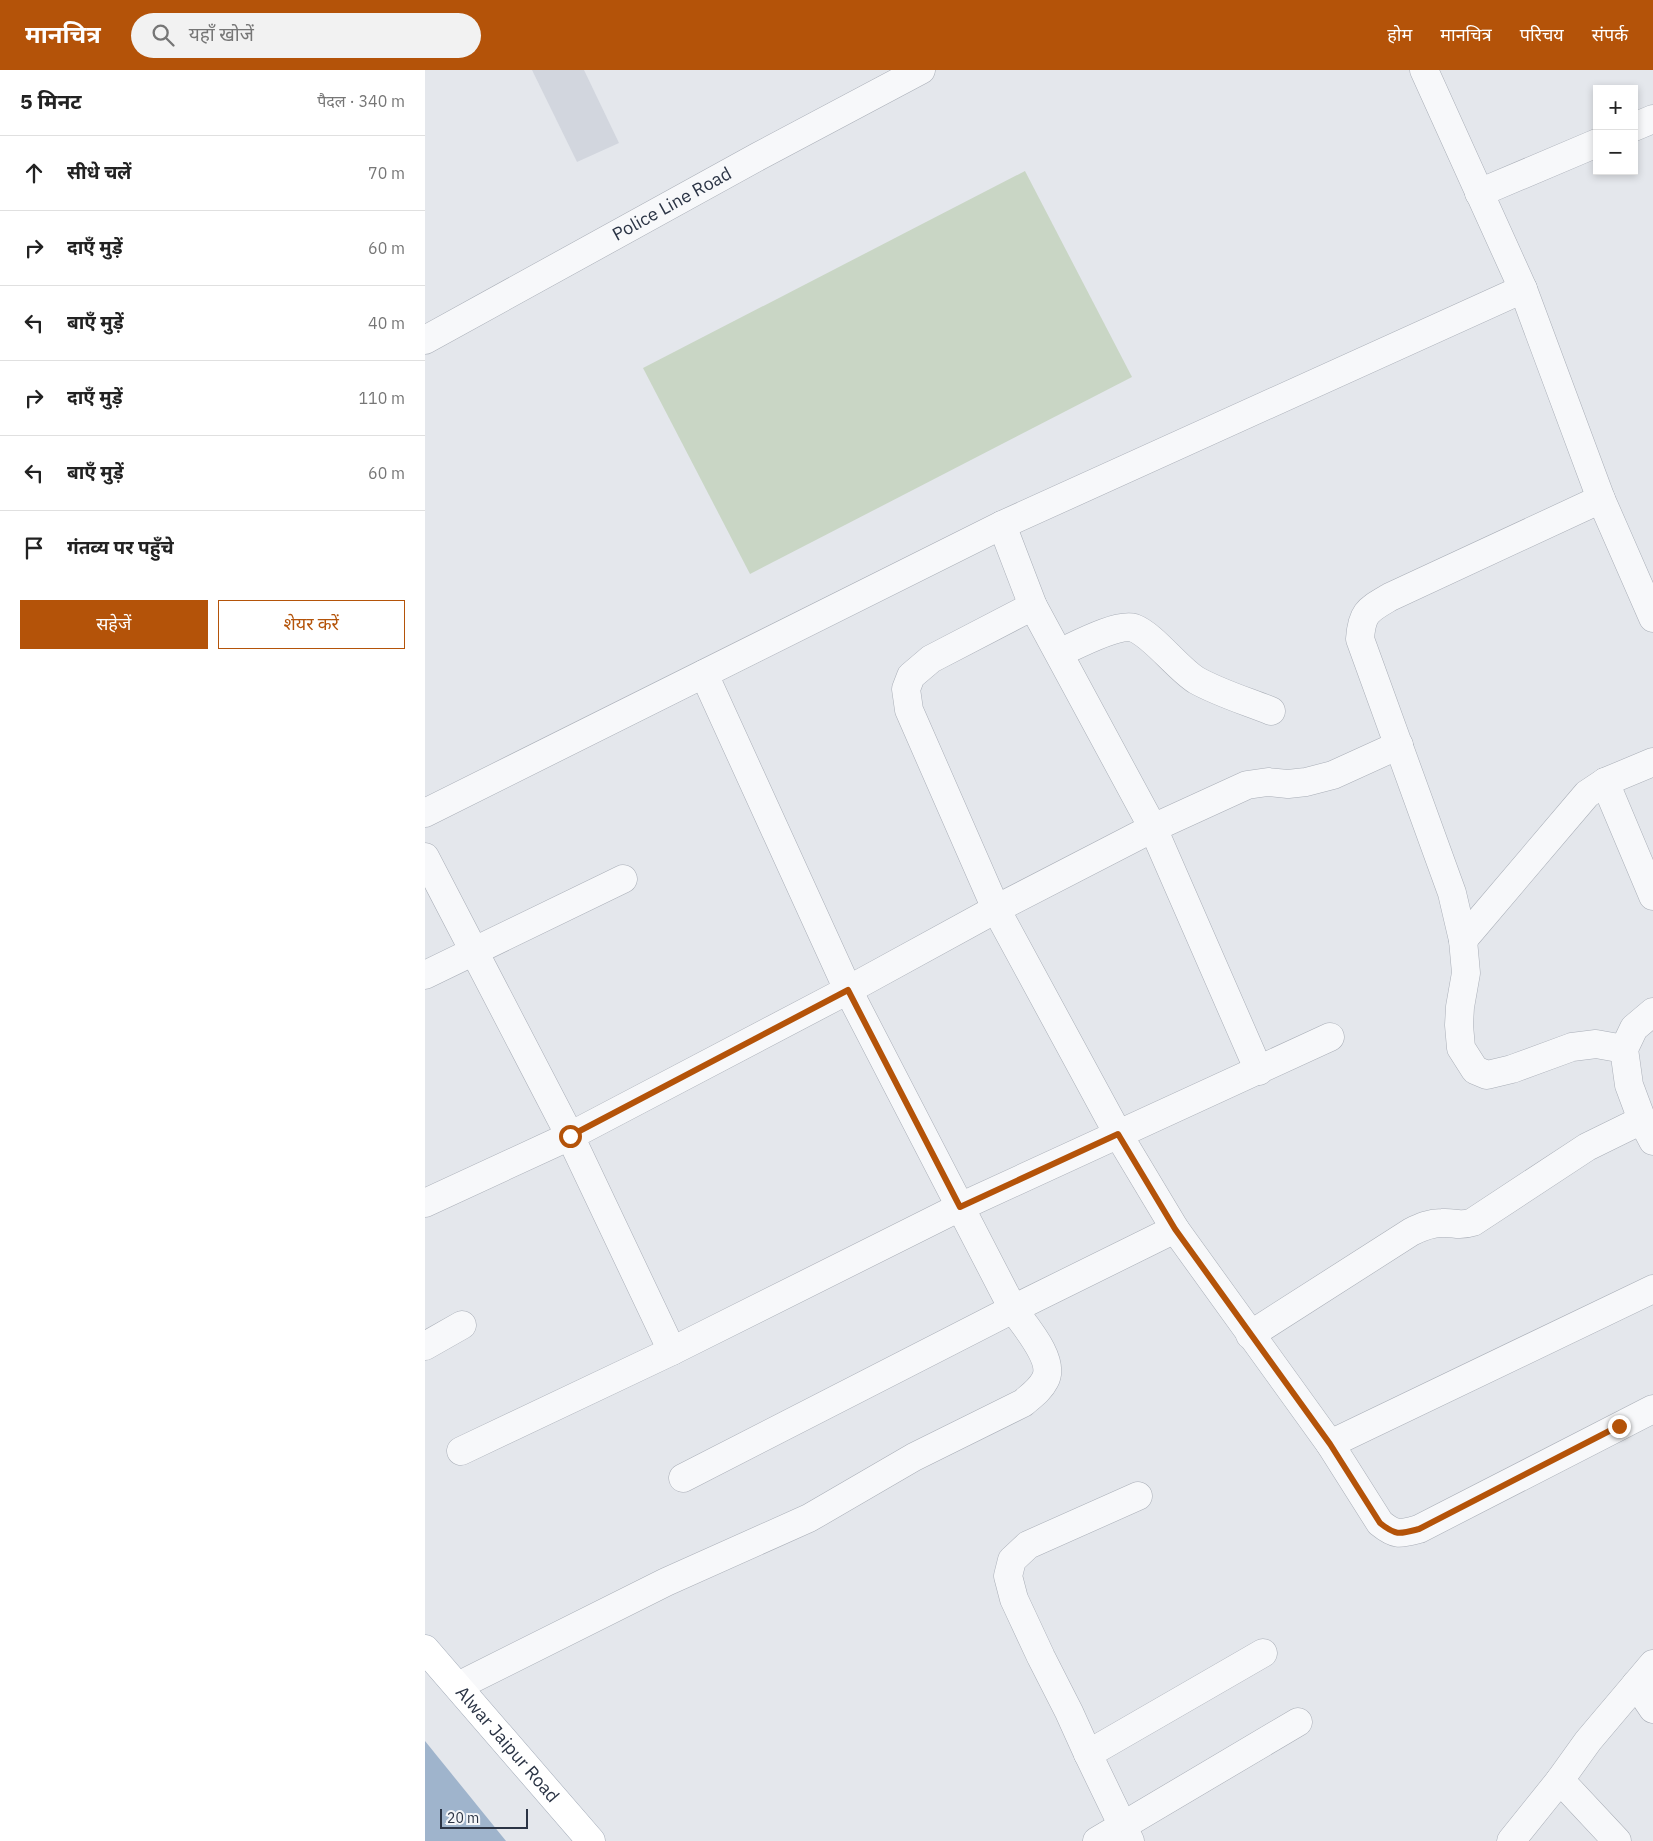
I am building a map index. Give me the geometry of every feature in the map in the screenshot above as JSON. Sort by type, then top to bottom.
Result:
[{"type":"main road","name":"Alwar Jaipur Road","points":[[425,1649],[591,1841]]},
{"type":"street","name":"Police Line Road","points":[[425,340],[759,156],[921,70]]},
{"type":"street","points":[[1423,70],[1523,289],[1601,499],[1653,618]]},
{"type":"street","points":[[1638,125],[1653,119]]},
{"type":"street","points":[[1479,193],[1593,145]]},
{"type":"street","points":[[425,813],[1002,525],[1523,289]]},
{"type":"street","points":[[1601,499],[1390,597],[1372,608],[1361,621],[1360,639],[1452,892],[1463,940],[1466,973],[1460,1007],[1461,1048],[1475,1070],[1487,1075],[1512,1069],[1573,1047],[1596,1044],[1624,1049]]},
{"type":"street","points":[[1002,525],[1033,606],[1153,828],[1259,1070]]},
{"type":"street","points":[[1033,606],[931,659],[911,676],[906,689],[909,710],[996,909],[1118,1134],[1175,1229],[1330,1444],[1380,1523],[1391,1532],[1402,1534],[1419,1529],[1653,1409]]},
{"type":"street","points":[[1059,653],[1110,630],[1134,628],[1151,640],[1176,664],[1197,680],[1271,711]]},
{"type":"street","points":[[458,1686],[666,1582],[809,1518],[914,1457],[1023,1402],[1036,1392],[1046,1379],[1047,1364],[1041,1349],[1013,1309],[848,990],[704,674]]},
{"type":"street","points":[[425,1204],[570,1136],[848,990],[996,909],[1153,828],[1247,785],[1268,782],[1288,784],[1306,782],[1333,775],[1399,745]]},
{"type":"street","points":[[1463,940],[1587,794],[1605,782],[1653,762]]},
{"type":"street","points":[[1605,782],[1653,896]]},
{"type":"street","points":[[425,857],[570,1136],[672,1351]]},
{"type":"street","points":[[425,975],[473,950],[623,879]]},
{"type":"street","points":[[1250,1335],[1411,1232],[1426,1225],[1443,1223],[1462,1226],[1473,1222],[1587,1147],[1648,1130],[1629,1085],[1624,1049],[1634,1028],[1653,1012]]},
{"type":"street","points":[[461,1451],[672,1351],[960,1207],[1331,1038]]},
{"type":"street","points":[[683,1478],[1013,1309],[1175,1229]]},
{"type":"street","points":[[1330,1444],[1653,1289]]},
{"type":"street","points":[[425,1346],[462,1325]]},
{"type":"street","points":[[1126,1834],[1014,1599],[1008,1576],[1013,1560],[1028,1545],[1138,1496]]},
{"type":"street","points":[[1088,1754],[1263,1653]]},
{"type":"street","points":[[1645,1674],[1653,1710]]},
{"type":"street","points":[[1511,1841],[1561,1780],[1588,1741],[1645,1674]]},
{"type":"street","points":[[1097,1841],[1126,1834],[1298,1722]]},
{"type":"street","points":[[1561,1780],[1617,1841]]},
{"type":"shaded area","points":[[532,70],[584,70],[619,143],[577,162]]},
{"type":"green space","points":[[1025,171],[1132,377],[750,574],[643,368]]},
{"type":"water","points":[[425,1741],[506,1841],[425,1841]]},
{"type":"route","points":[[570,1136],[848,990],[960,1207],[1118,1134],[1184,1243],[1330,1444],[1380,1523],[1391,1532],[1402,1534],[1419,1529],[1619,1426]]}]
